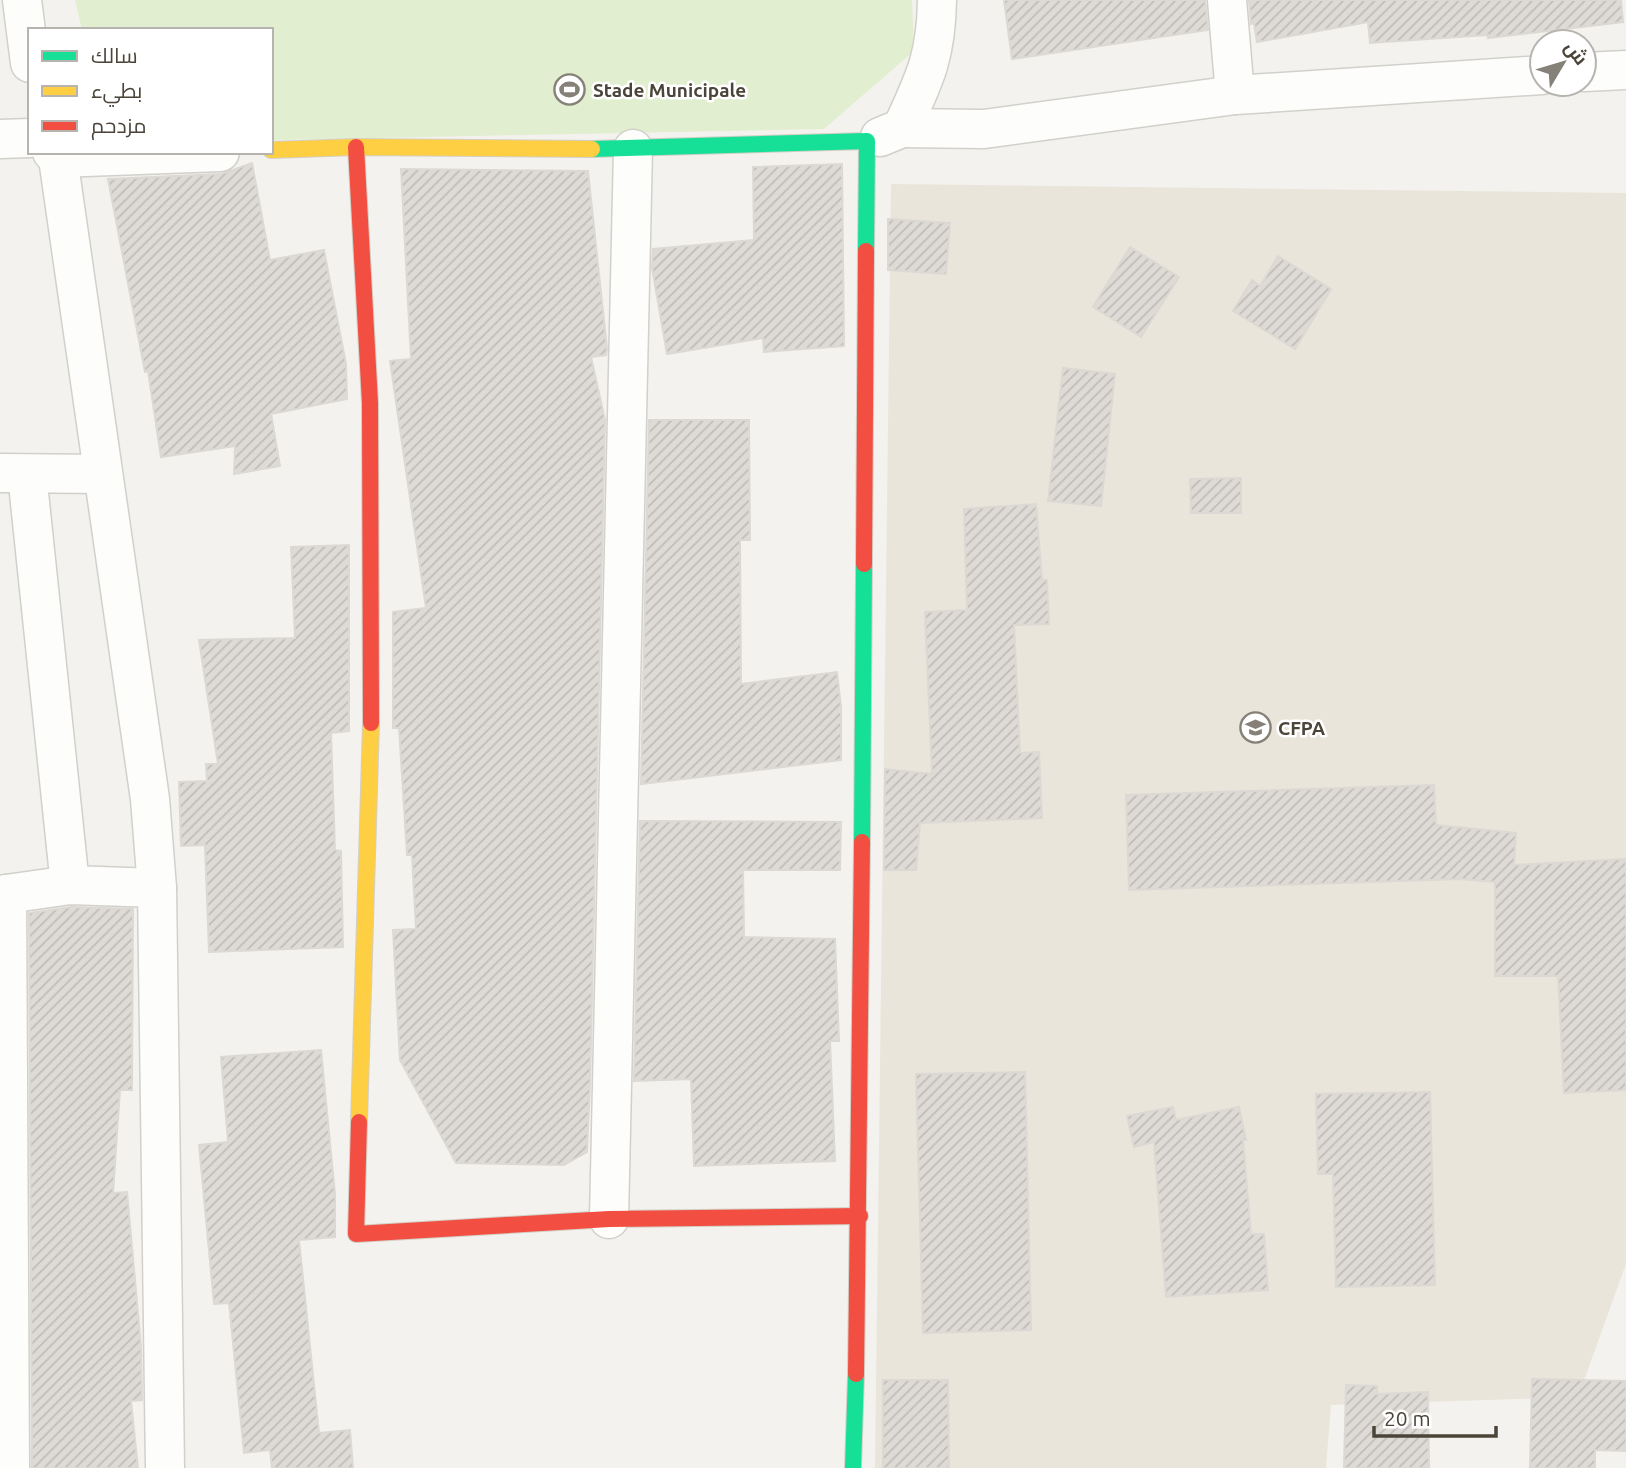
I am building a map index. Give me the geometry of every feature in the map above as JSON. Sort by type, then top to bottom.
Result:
[{"type":"street","points":[[22,0],[28,47]]},
{"type":"street","points":[[853,1468],[885,135],[927,78],[937,36],[937,0]]},
{"type":"street","points":[[1227,0],[1235,95]]},
{"type":"street","points":[[1598,71],[1626,70]]},
{"type":"street","points":[[273,150],[356,147],[633,149],[885,135],[984,129],[1235,95],[1528,76]]},
{"type":"street","points":[[0,139],[28,146]]},
{"type":"street","points":[[356,147],[370,403],[372,689],[356,1234],[609,1219],[860,1216]]},
{"type":"street","points":[[609,1219],[633,149]]},
{"type":"street","points":[[48,154],[101,474],[149,799],[157,888],[165,1468]]},
{"type":"street","points":[[70,885],[13,473],[101,474]]},
{"type":"street","points":[[9,1468],[4,894],[70,885],[157,888]]},
{"type":"shaded area","name":"CFPA","points":[[891,184],[1626,193],[1626,1264],[1578,1397],[1331,1405],[1326,1468],[875,1468]]},
{"type":"green space","name":"Stade Municipale","points":[[75,0],[912,0],[914,51],[824,129],[273,140],[273,28],[82,28]]},
{"type":"building","points":[[1004,0],[1205,0],[1208,30],[1012,59]]},
{"type":"building","points":[[1249,0],[1621,0],[1623,22],[1572,28],[1528,28],[1528,33],[1488,38],[1488,35],[1370,43],[1368,22],[1257,42],[1254,23],[1251,24]]},
{"type":"building","points":[[252,163],[270,260],[324,250],[346,364],[347,399],[271,414],[280,466],[234,474],[235,446],[161,457],[148,371],[145,372],[108,179],[221,174]]},
{"type":"building","points":[[842,164],[844,346],[764,352],[763,338],[667,354],[652,268],[653,249],[754,240],[753,167]]},
{"type":"building","points":[[401,169],[588,171],[607,349],[606,355],[591,357],[605,420],[590,1083],[587,1152],[564,1165],[456,1163],[400,1060],[393,930],[416,929],[412,855],[407,855],[399,728],[393,728],[393,612],[426,608],[390,361],[411,359]]},
{"type":"building","points":[[888,219],[950,223],[946,274],[888,270]]},
{"type":"building","points":[[1130,247],[1179,277],[1141,337],[1093,307]]},
{"type":"building","points":[[1278,256],[1331,289],[1295,349],[1233,311],[1252,280],[1260,286]]},
{"type":"building","points":[[1063,368],[1115,374],[1101,506],[1048,501]]},
{"type":"building","points":[[649,420],[749,420],[750,540],[740,540],[741,684],[837,672],[841,707],[841,760],[641,784]]},
{"type":"building","points":[[1241,478],[1241,513],[1191,513],[1190,479]]},
{"type":"building","points":[[1036,504],[1042,580],[1047,580],[1049,624],[1014,625],[1020,753],[1039,752],[1042,818],[920,823],[916,870],[884,870],[885,769],[932,774],[925,612],[967,610],[964,509]]},
{"type":"building","points":[[349,545],[349,731],[331,733],[335,850],[341,851],[343,947],[209,952],[205,845],[181,846],[179,782],[207,781],[206,764],[218,764],[199,640],[295,638],[291,547]]},
{"type":"building","points":[[1434,785],[1436,825],[1516,833],[1514,865],[1626,859],[1626,1090],[1564,1093],[1558,976],[1495,976],[1495,882],[1460,879],[1129,890],[1126,795]]},
{"type":"building","points":[[640,821],[841,822],[840,870],[743,870],[744,937],[835,939],[839,1041],[830,1041],[835,1161],[694,1166],[691,1079],[634,1081]]},
{"type":"building","points":[[71,907],[133,909],[132,1090],[120,1090],[113,1193],[127,1192],[141,1346],[142,1400],[131,1401],[138,1468],[32,1468],[29,913]]},
{"type":"building","points":[[321,1050],[335,1194],[335,1237],[299,1240],[319,1433],[350,1430],[353,1468],[272,1468],[270,1450],[244,1453],[229,1303],[214,1304],[199,1145],[228,1142],[221,1057]]},
{"type":"building","points":[[1025,1072],[1031,1330],[923,1333],[916,1074]]},
{"type":"building","points":[[1430,1092],[1435,1285],[1336,1287],[1333,1174],[1318,1174],[1316,1094]]},
{"type":"building","points":[[1173,1107],[1176,1120],[1239,1107],[1246,1140],[1243,1140],[1251,1234],[1264,1234],[1268,1290],[1166,1297],[1154,1142],[1134,1147],[1127,1116]]},
{"type":"building","points":[[1532,1379],[1626,1381],[1626,1451],[1595,1450],[1595,1468],[1530,1468]]},
{"type":"building","points":[[883,1380],[948,1380],[949,1468],[883,1468]]},
{"type":"building","points":[[1346,1385],[1377,1386],[1377,1394],[1428,1392],[1429,1468],[1344,1468]]},
{"type":"traffic: fast","points":[[592,149],[867,141],[866,251]]},
{"type":"traffic: fast","points":[[862,842],[864,564]]},
{"type":"traffic: fast","points":[[853,1468],[856,1374]]},
{"type":"traffic: slow","points":[[273,150],[356,147],[592,149]]},
{"type":"traffic: slow","points":[[359,1122],[371,723]]},
{"type":"traffic: jam","points":[[356,147],[370,403],[371,723]]},
{"type":"traffic: jam","points":[[864,564],[866,251]]},
{"type":"traffic: jam","points":[[856,1374],[862,842]]},
{"type":"traffic: jam","points":[[359,1122],[356,1234],[609,1219],[860,1216]]},
{"type":"place","name":"Stade Municipale","points":[[570,90]]},
{"type":"place","name":"CFPA","points":[[1255,728]]}]
